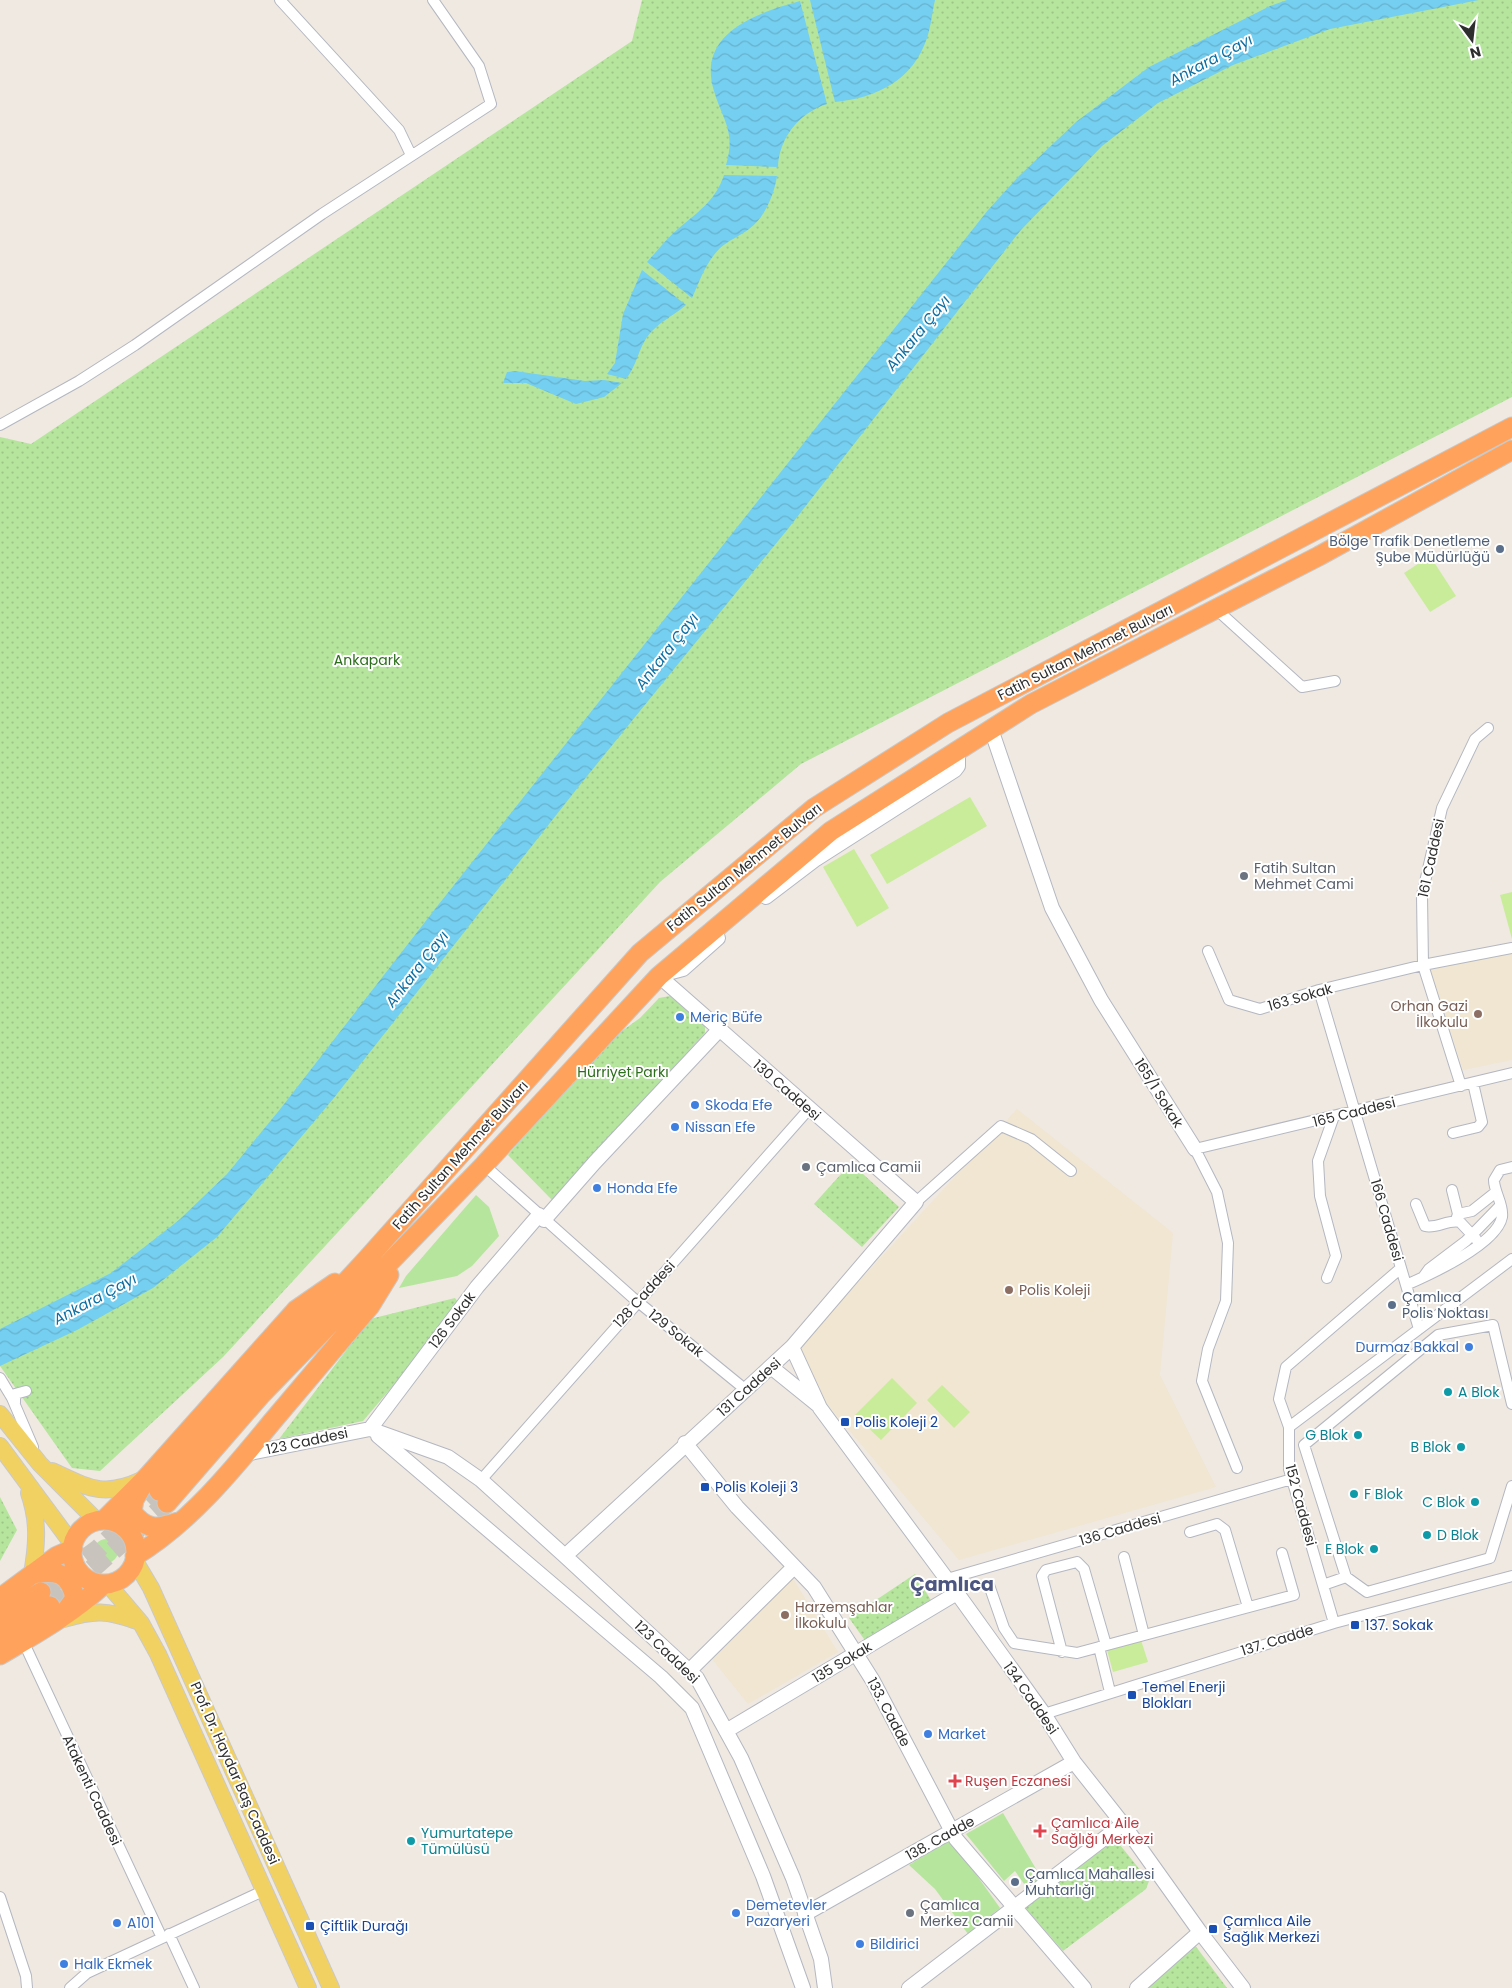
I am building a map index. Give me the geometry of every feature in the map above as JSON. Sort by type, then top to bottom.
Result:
[{"type":"highway","name":"Fatih Sultan Mehmet Bulvarı","points":[[157,1491],[640,953],[814,808],[948,723],[1512,427]]},
{"type":"highway","name":"Fatih Sultan Mehmet Bulvarı","points":[[157,1491],[260,1396],[484,1165],[659,976],[832,831],[1031,704],[1319,556],[1512,450]]},
{"type":"highway","points":[[0,1637],[50,1606],[81,1605],[106,1583],[123,1577],[135,1559],[182,1521],[245,1454],[370,1306],[407,1245]]},
{"type":"highway","points":[[157,1491],[134,1500],[132,1512],[140,1522],[158,1529],[182,1521]]},
{"type":"highway","points":[[106,1583],[86,1578],[79,1572],[74,1563],[73,1547],[77,1535],[84,1527],[101,1521],[157,1491]]},
{"type":"highway","points":[[101,1521],[114,1522],[130,1533],[134,1542],[135,1559]]},
{"type":"highway","points":[[0,1598],[57,1556],[73,1547]]},
{"type":"highway","points":[[0,1619],[76,1598],[72,1583],[66,1577],[54,1573],[32,1574]]},
{"type":"highway","points":[[0,1655],[23,1642],[50,1606]]},
{"type":"main road","points":[[0,1414],[40,1465],[101,1521]]},
{"type":"main road","points":[[0,1446],[73,1547]]},
{"type":"main road","points":[[40,1465],[72,1480],[106,1490],[157,1491]]},
{"type":"main road","points":[[24,1480],[35,1512],[38,1529],[32,1574]]},
{"type":"main road","name":"Prof. Dr. Haydar Baş Caddesi","points":[[135,1559],[151,1588],[330,1988]]},
{"type":"main road","name":"Prof. Dr. Haydar Baş Caddesi","points":[[106,1583],[141,1623],[182,1704],[307,1988]]},
{"type":"main road","points":[[50,1606],[85,1613],[102,1611],[141,1623]]},
{"type":"street","points":[[280,0],[399,130],[411,155]]},
{"type":"street","points":[[0,424],[79,381],[322,214],[491,104],[479,66],[433,0]]},
{"type":"street","points":[[1216,609],[1302,687],[1335,681]]},
{"type":"street","name":"161 Caddesi","points":[[1461,1086],[1423,965],[1422,895],[1442,808],[1475,739],[1488,728]]},
{"type":"street","name":"165/1 Sokak","points":[[991,730],[1052,908],[1101,1000],[1195,1149],[1217,1192],[1228,1242],[1226,1300],[1208,1348],[1202,1381],[1237,1468]]},
{"type":"street","name":"163 Sokak","points":[[1208,951],[1229,1000],[1260,1009],[1319,990],[1423,965],[1512,948]]},
{"type":"street","name":"130 Caddesi","points":[[659,976],[916,1202]]},
{"type":"street","name":"166 Caddesi","points":[[1319,990],[1419,1329]]},
{"type":"street","name":"126 Sokak","points":[[370,1429],[477,1287],[719,1030]]},
{"type":"street","name":"165 Caddesi","points":[[1195,1149],[1512,1073]]},
{"type":"street","points":[[1453,1133],[1478,1127],[1482,1122],[1473,1083]]},
{"type":"street","name":"128 Caddesi","points":[[481,1480],[637,1301],[809,1109]]},
{"type":"street","points":[[1328,1278],[1336,1256],[1320,1196],[1318,1161],[1334,1116]]},
{"type":"street","points":[[916,1202],[1001,1126],[1031,1139],[1071,1171]]},
{"type":"street","name":"129 Sokak","points":[[484,1165],[541,1218],[637,1301],[746,1390]]},
{"type":"street","points":[[1406,1285],[1450,1265],[1479,1244],[1499,1225],[1502,1214],[1496,1192],[1495,1176],[1500,1170],[1512,1167]]},
{"type":"street","points":[[1452,1190],[1457,1217],[1479,1244]]},
{"type":"street","points":[[1416,1204],[1421,1221],[1428,1228],[1472,1211],[1496,1192]]},
{"type":"street","name":"131 Caddesi","points":[[564,1556],[792,1347],[916,1202]]},
{"type":"street","points":[[1423,1277],[1429,1269],[1472,1235],[1500,1206]]},
{"type":"street","points":[[1289,1428],[1512,1259]]},
{"type":"street","name":"152 Caddesi","points":[[1334,1623],[1289,1469],[1289,1428],[1279,1399],[1286,1366],[1401,1268]]},
{"type":"street","points":[[1512,1404],[1493,1325],[1438,1335],[1304,1445],[1346,1576],[1367,1592],[1490,1558],[1512,1486]]},
{"type":"street","name":"134 Caddesi","points":[[792,1347],[820,1408],[1044,1714],[1074,1762],[1123,1824],[1200,1932],[1243,1988]]},
{"type":"street","name":"134 Caddesi","points":[[771,1367],[820,1408]]},
{"type":"street","points":[[0,1378],[16,1406],[40,1465]]},
{"type":"street","points":[[16,1406],[15,1394],[26,1390]]},
{"type":"street","name":"123 Caddesi","points":[[245,1454],[370,1429],[448,1457],[481,1480],[697,1678],[748,1775],[793,1878],[821,1959],[825,1988]]},
{"type":"street","name":"123 Caddesi","points":[[370,1429],[526,1560],[661,1677],[692,1708],[762,1876],[802,1988]]},
{"type":"street","name":"133. Cadde","points":[[685,1444],[737,1507],[814,1587],[857,1654],[952,1832],[1084,1988]]},
{"type":"street","name":"136 Caddesi","points":[[947,1580],[1292,1480]]},
{"type":"street","points":[[1190,1532],[1217,1524],[1224,1528],[1248,1607]]},
{"type":"street","points":[[989,1585],[1004,1628],[1014,1643],[1077,1653],[1294,1595],[1282,1553]]},
{"type":"street","points":[[1124,1558],[1144,1635]]},
{"type":"street","points":[[1062,1652],[1042,1576],[1046,1570],[1077,1562],[1083,1566],[1102,1646],[1110,1692]]},
{"type":"street","points":[[689,1671],[794,1567]]},
{"type":"street","points":[[1323,1585],[1346,1576]]},
{"type":"street","name":"137. Cadde","points":[[1044,1714],[1334,1623],[1512,1576]]},
{"type":"street","name":"135 Sokak","points":[[726,1731],[957,1593]]},
{"type":"street","name":"Atakenti Caddesi","points":[[23,1642],[165,1936],[194,1988]]},
{"type":"street","name":"138. Cadde","points":[[805,1914],[1074,1762]]},
{"type":"street","points":[[909,1988],[1013,1906],[1123,1824]]},
{"type":"street","points":[[70,1988],[86,1972],[265,1890]]},
{"type":"street","points":[[0,1897],[26,1976],[26,1988]]},
{"type":"street","points":[[1137,1988],[1200,1932]]},
{"type":"shaded area","name":"Orhan Gazi İlkokulu","points":[[1512,949],[1512,1060],[1463,1070],[1430,968]]},
{"type":"shaded area","name":"Polis Koleji","points":[[1017,1109],[1173,1233],[1160,1375],[1216,1487],[959,1560],[826,1403],[810,1375],[798,1348]]},
{"type":"shaded area","name":"Harzemşahlar İlkokulu","points":[[792,1577],[838,1652],[748,1704],[712,1659]]},
{"type":"green space","name":"Ankapark","points":[[642,0],[1512,0],[1512,397],[801,764],[660,882],[223,1357],[100,1471],[72,1468],[0,1366],[0,437],[31,444],[632,41]]},
{"type":"green space","points":[[1430,556],[1456,596],[1430,612],[1404,573]]},
{"type":"green space","points":[[970,797],[987,826],[887,884],[870,855]]},
{"type":"green space","points":[[854,849],[889,908],[857,927],[823,867]]},
{"type":"green space","points":[[1512,892],[1512,939],[1500,895]]},
{"type":"green space","name":"Hürriyet Parkı","points":[[670,996],[705,1026],[705,1033],[552,1200],[508,1155],[601,1046],[640,1018],[659,998]]},
{"type":"green space","points":[[851,1163],[899,1207],[862,1247],[814,1204]]},
{"type":"green space","points":[[476,1195],[489,1207],[499,1236],[472,1266],[457,1276],[399,1288],[406,1276]]},
{"type":"green space","points":[[455,1298],[461,1306],[363,1421],[279,1439],[370,1319]]},
{"type":"green space","points":[[892,1378],[917,1403],[881,1440],[855,1415]]},
{"type":"green space","points":[[942,1385],[970,1412],[954,1428],[927,1400]]},
{"type":"green space","points":[[0,1497],[17,1530],[0,1561]]},
{"type":"green space","points":[[106,1539],[111,1540],[117,1546],[117,1556],[111,1562],[106,1563],[101,1562],[95,1556],[94,1551],[95,1546],[101,1540]]},
{"type":"green space","points":[[915,1574],[932,1602],[869,1646],[849,1618]]},
{"type":"green space","points":[[1141,1640],[1148,1662],[1113,1672],[1107,1650]]},
{"type":"green space","points":[[1003,1813],[1039,1874],[1039,1880],[1027,1888],[1015,1871],[1004,1881],[966,1834]]},
{"type":"green space","points":[[951,1839],[1000,1908],[968,1934],[935,1889],[909,1865]]},
{"type":"green space","points":[[1116,1840],[1149,1881],[1146,1889],[1063,1951],[1024,1906]]},
{"type":"green space","points":[[1194,1944],[1227,1988],[1143,1988]]},
{"type":"water","points":[[810,0],[935,0],[930,29],[921,53],[903,76],[879,91],[850,100],[835,102]]},
{"type":"water","name":"Ankara Çayı","points":[[1287,0],[1479,0],[1330,29],[1233,65],[1158,103],[1102,146],[1020,231],[787,530],[579,786],[333,1099],[217,1237],[153,1288],[77,1330],[0,1366],[0,1329],[111,1273],[179,1220],[227,1174],[988,210],[1019,176],[1076,122],[1149,67],[1270,6]]},
{"type":"water","points":[[800,1],[827,104],[799,120],[792,128],[782,146],[778,167],[726,165],[730,143],[727,126],[714,91],[711,71],[714,54],[722,40],[749,19]]},
{"type":"water","points":[[724,175],[777,176],[774,191],[760,218],[749,229],[723,245],[715,253],[692,298],[647,262],[670,236],[711,199],[721,184]]},
{"type":"water","points":[[642,270],[686,305],[651,332],[641,347],[633,368],[626,379],[607,374],[615,363],[623,314]]},
{"type":"water","points":[[515,371],[585,381],[604,380],[622,383],[604,397],[576,404],[526,383],[503,383],[507,372]]},
{"type":"tunnel","points":[[41,1592],[99,1548],[159,1491]]},
{"type":"tunnel","points":[[50,1606],[167,1503]]},
{"type":"place","name":"Bölge Trafik Denetleme Şube Müdürlüğü","points":[[1500,549]]},
{"type":"place","name":"Fatih Sultan Mehmet Cami","points":[[1244,876]]},
{"type":"place","name":"Orhan Gazi İlkokulu","points":[[1478,1014]]},
{"type":"place","name":"Meriç Büfe","points":[[680,1017]]},
{"type":"place","name":"Skoda Efe","points":[[695,1105]]},
{"type":"place","name":"Nissan Efe","points":[[675,1127]]},
{"type":"place","name":"Çamlıca Camii","points":[[806,1167]]},
{"type":"place","name":"Honda Efe","points":[[597,1188]]},
{"type":"place","name":"Polis Koleji","points":[[1009,1290]]},
{"type":"place","name":"Çamlıca Polis Noktası","points":[[1392,1305]]},
{"type":"place","name":"Durmaz Bakkal","points":[[1469,1347]]},
{"type":"place","name":"A Blok","points":[[1448,1392]]},
{"type":"place","name":"Polis Koleji 2","points":[[845,1422]]},
{"type":"place","name":"G Blok","points":[[1358,1435]]},
{"type":"place","name":"B Blok","points":[[1461,1447]]},
{"type":"place","name":"Polis Koleji 3","points":[[705,1487]]},
{"type":"place","name":"F Blok","points":[[1354,1494]]},
{"type":"place","name":"C Blok","points":[[1475,1502]]},
{"type":"place","name":"D Blok","points":[[1427,1535]]},
{"type":"place","name":"E Blok","points":[[1374,1549]]},
{"type":"place","name":"Harzemşahlar İlkokulu","points":[[785,1615]]},
{"type":"place","name":"137. Sokak","points":[[1355,1625]]},
{"type":"place","name":"Temel Enerji Blokları","points":[[1132,1695]]},
{"type":"place","name":"Market","points":[[928,1734]]},
{"type":"place","name":"Ruşen Eczanesi","points":[[955,1781]]},
{"type":"place","name":"Çamlıca Aile Sağlığı Merkezi","points":[[1040,1831]]},
{"type":"place","name":"Yumurtatepe Tümülüsü","points":[[411,1841]]},
{"type":"place","name":"Çamlıca Mahallesi Muhtarlığı","points":[[1015,1882]]},
{"type":"place","name":"Demetevler Pazaryeri","points":[[736,1913]]},
{"type":"place","name":"Çamlıca Merkez Camii","points":[[910,1913]]},
{"type":"place","name":"A101","points":[[117,1923]]},
{"type":"place","name":"Çiftlik Durağı","points":[[310,1926]]},
{"type":"place","name":"Çamlıca Aile Sağlık Merkezi","points":[[1213,1929]]},
{"type":"place","name":"Bildirici","points":[[860,1944]]},
{"type":"place","name":"Halk Ekmek","points":[[64,1964]]},
{"type":"district","name":"Çamlıca","points":[[952,1584]]}]
